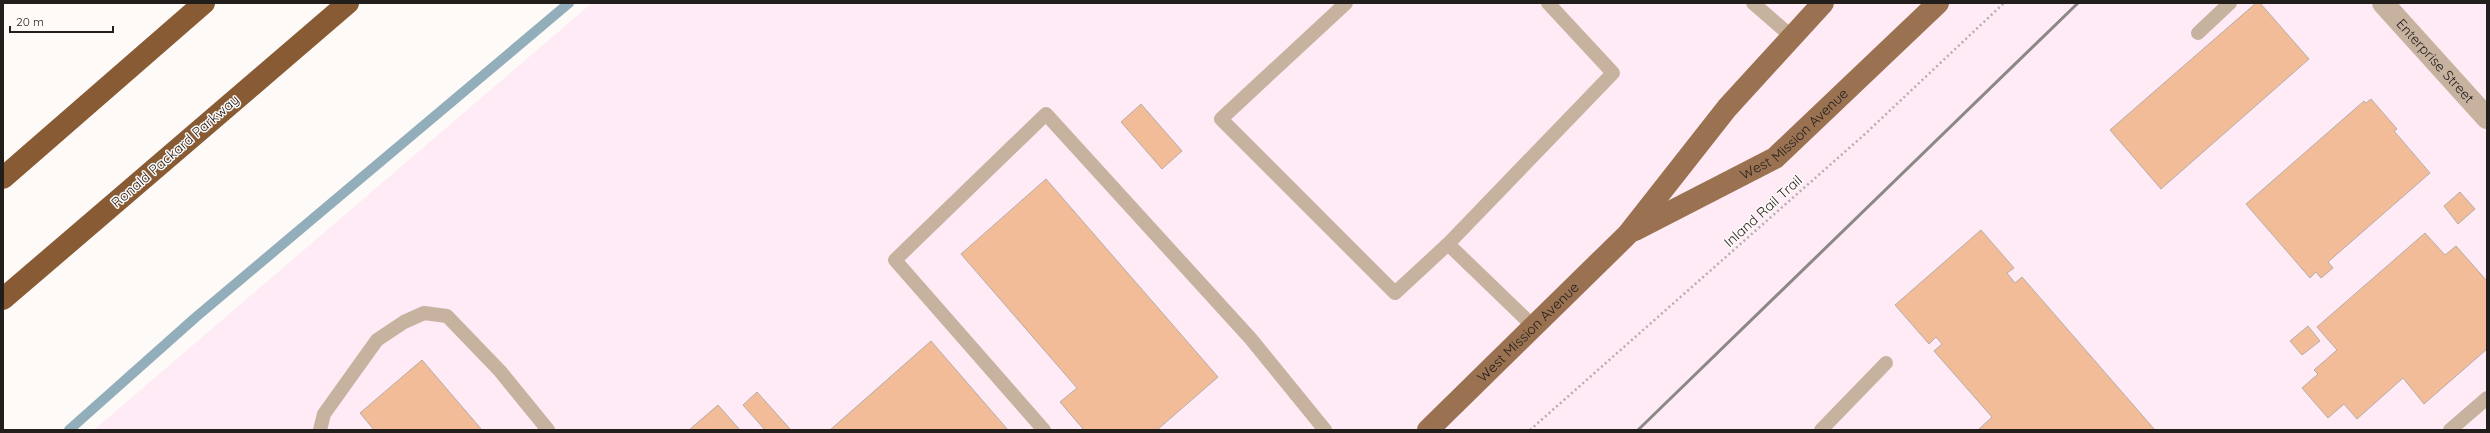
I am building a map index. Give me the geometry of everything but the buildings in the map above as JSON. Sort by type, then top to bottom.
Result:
[{"type":"highway","points":[[3,178],[204,3]]},
{"type":"highway","name":"Ronald Packard Parkway","points":[[3,299],[348,3]]},
{"type":"main road","name":"West Mission Avenue","points":[[1428,430],[1628,234],[1727,108],[1823,3]]},
{"type":"main road","name":"West Mission Avenue","points":[[1628,234],[1775,158],[1938,3]]},
{"type":"street","name":"Enterprise Street","points":[[2383,3],[2487,118]]},
{"type":"lane","points":[[1346,3],[1221,119],[1395,294],[1448,244],[1613,73],[1548,3]]},
{"type":"lane","points":[[1754,3],[1792,37]]},
{"type":"lane","points":[[2198,33],[2230,3]]},
{"type":"lane","points":[[1044,430],[895,260],[1046,114],[1251,339],[1325,430]]},
{"type":"lane","points":[[1448,244],[1534,326]]},
{"type":"lane","points":[[320,430],[324,414],[377,340],[404,322],[424,313],[447,316],[500,371],[548,430]]},
{"type":"lane","points":[[1821,430],[1886,363]]},
{"type":"lane","points":[[2450,430],[2487,398]]},
{"type":"path","name":"Inland Rail Trail","points":[[1530,430],[1865,134],[2004,3]]},
{"type":"shaded area","points":[[592,3],[2487,3],[2487,430],[94,430]]},
{"type":"waterway","points":[[69,430],[196,317],[569,3]]},
{"type":"railway","points":[[1638,430],[2078,3]]}]
